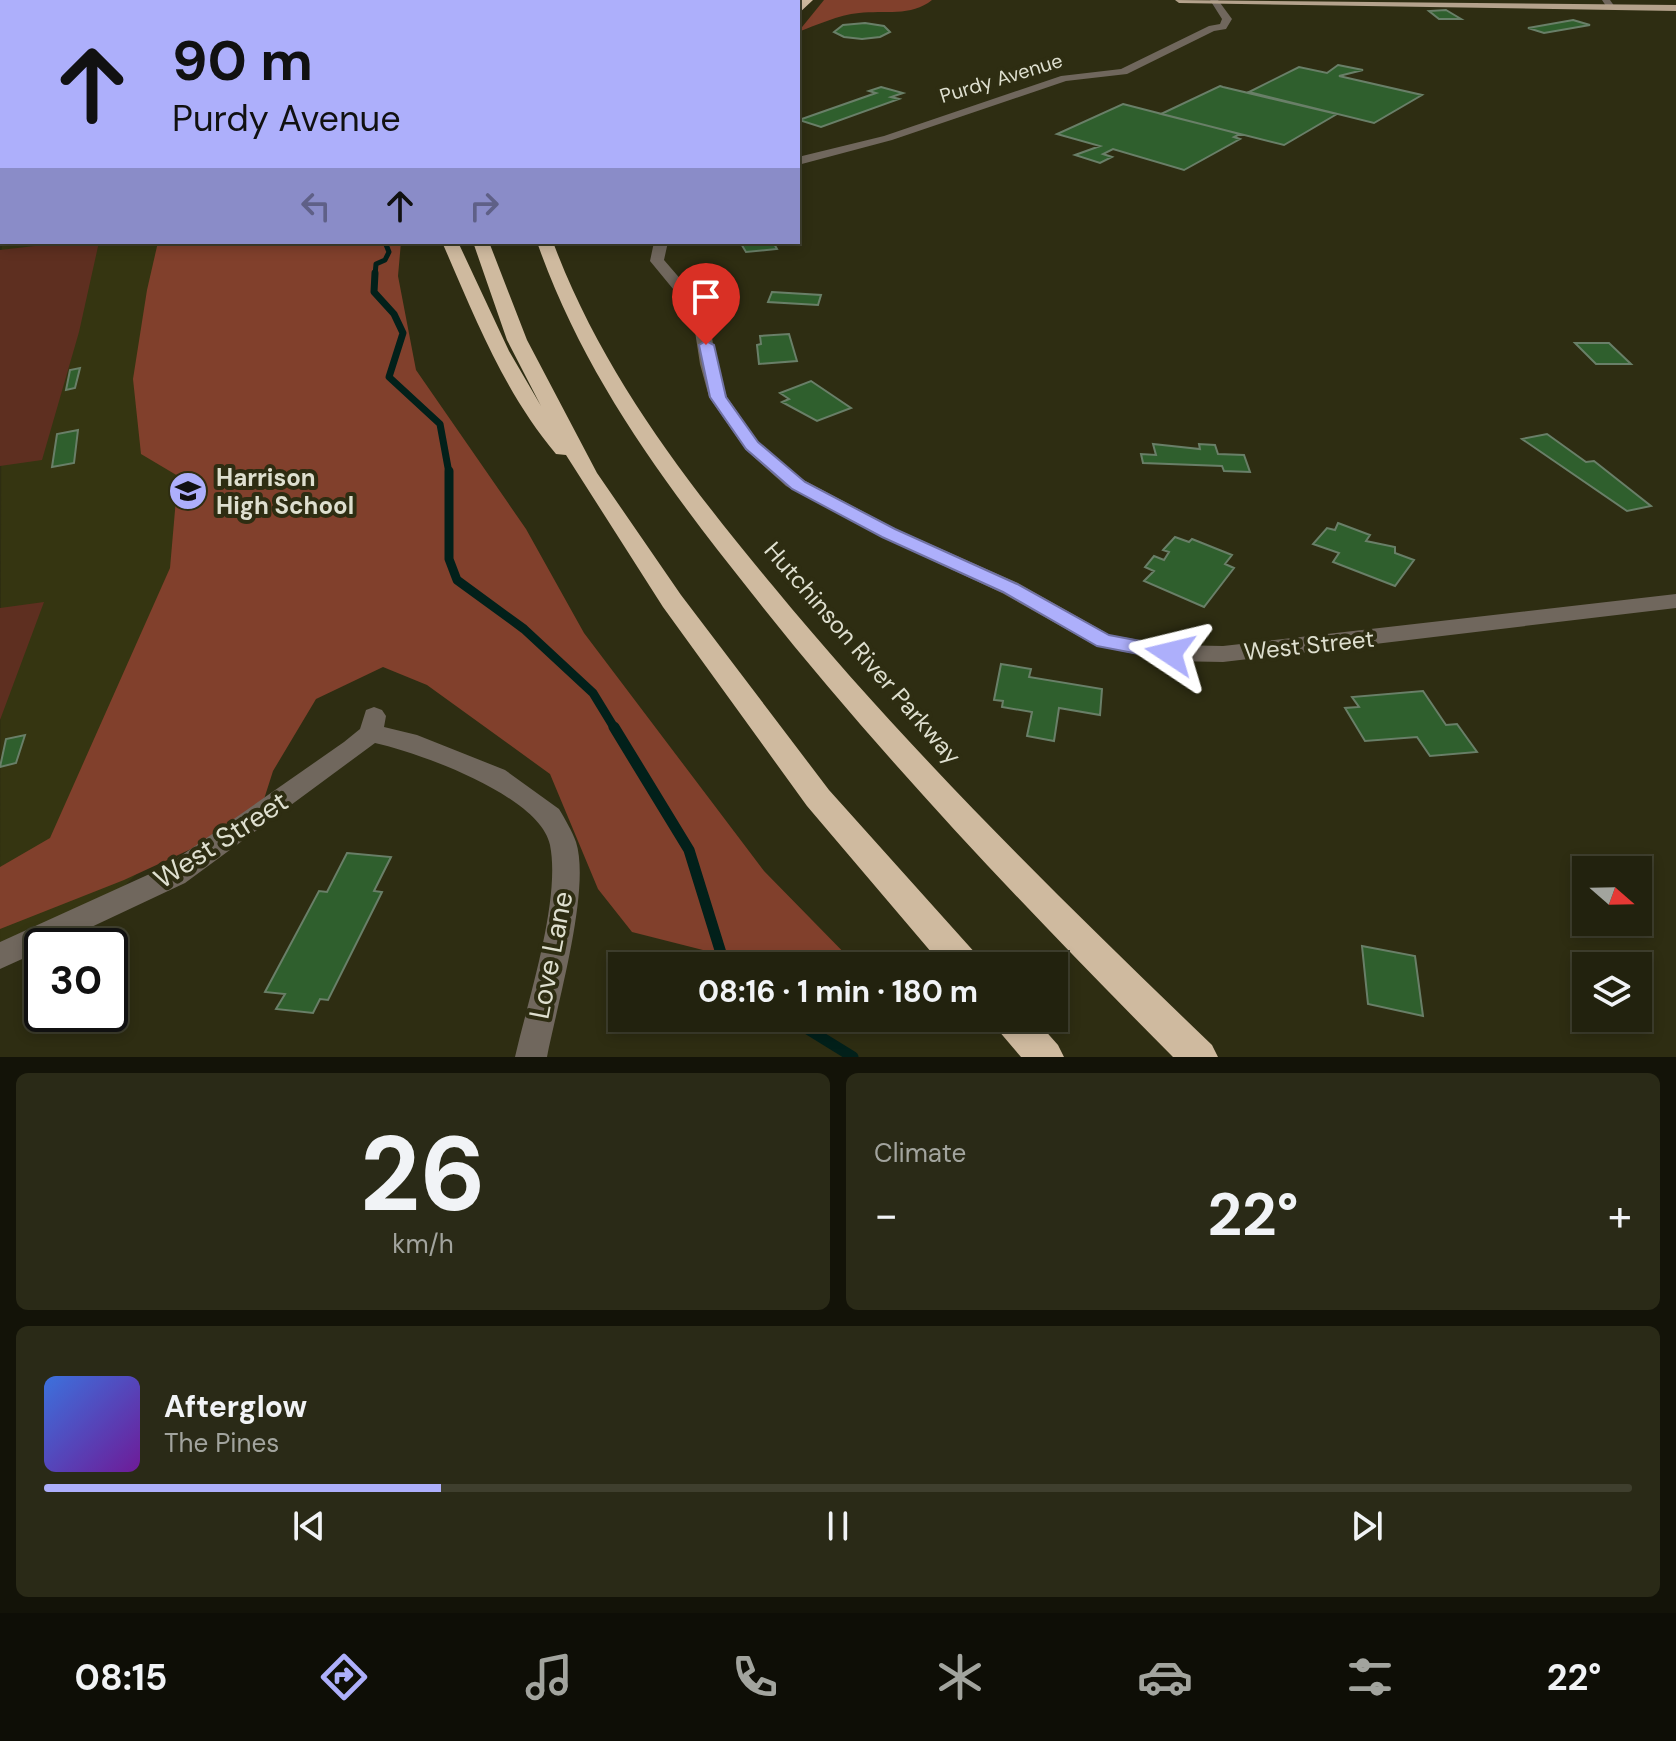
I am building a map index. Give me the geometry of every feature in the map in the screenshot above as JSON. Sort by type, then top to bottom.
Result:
[{"type":"highway","points":[[451,244],[526,400],[547,432],[586,473]]},
{"type":"highway","points":[[482,244],[517,340],[586,473],[672,601],[818,798],[953,952]]},
{"type":"highway","name":"Hutchinson River Parkway","points":[[546,244],[558,283],[602,368],[644,435],[674,478],[793,628],[917,770],[1012,872],[1199,1057]]},
{"type":"highway","points":[[557,244],[558,283]]},
{"type":"highway","points":[[1023,1032],[1045,1057]]},
{"type":"main road","points":[[1179,0],[1676,2]]},
{"type":"main road","points":[[1581,0],[1676,8]]},
{"type":"street","points":[[1199,0],[1210,16],[1212,22],[1209,25],[1212,28],[1223,27],[1227,19],[1215,1]]},
{"type":"street","name":"Purdy Avenue","points":[[800,160],[888,138],[1065,78],[1123,72],[1212,28]]},
{"type":"street","name":"West Street","points":[[661,244],[657,261],[700,311],[708,364],[718,397],[752,446],[799,486],[889,533],[1010,588],[1104,641],[1170,653],[1223,654],[1676,601]]},
{"type":"street","name":"West Street","points":[[0,956],[175,875],[373,725]]},
{"type":"street","name":"Love Lane","points":[[373,725],[496,777],[550,816],[563,843],[567,887],[531,1057]]},
{"type":"shaded area","points":[[824,0],[932,0],[915,9],[859,13],[800,30]]},
{"type":"shaded area","name":"Harrison High School","points":[[2,244],[343,244],[334,681],[117,893],[33,928],[24,928],[24,932],[0,942]]},
{"type":"shaded area","points":[[52,244],[99,244],[79,332],[42,460],[0,466],[0,250]]},
{"type":"shaded area","points":[[158,244],[401,244],[398,276],[416,370],[526,529],[584,633],[764,871],[843,952],[711,952],[632,932],[598,889],[550,774],[427,685],[383,667],[316,699],[273,771],[258,818],[124,880],[0,929],[0,867],[50,838],[170,568],[178,476],[141,454],[133,379]]},
{"type":"shaded area","points":[[44,602],[0,720],[0,608]]},
{"type":"building","points":[[1446,10],[1461,19],[1439,19],[1429,11]]},
{"type":"building","points":[[1573,20],[1590,25],[1544,33],[1528,28]]},
{"type":"building","points":[[865,23],[884,26],[890,32],[880,37],[862,39],[844,37],[834,32],[843,25]]},
{"type":"building","points":[[1338,65],[1363,70],[1339,76],[1422,95],[1374,123],[1249,92],[1299,67],[1327,73]]},
{"type":"building","points":[[1220,86],[1337,114],[1284,145],[1161,114]]},
{"type":"building","points":[[881,87],[903,93],[891,97],[899,99],[821,127],[800,120],[876,93],[869,91]]},
{"type":"building","points":[[1123,104],[1240,134],[1234,137],[1240,139],[1184,170],[1113,149],[1103,154],[1112,157],[1100,163],[1075,155],[1100,146],[1057,134]]},
{"type":"building","points":[[741,244],[774,244],[777,249],[746,252]]},
{"type":"building","points":[[772,292],[821,295],[818,305],[768,302]]},
{"type":"building","points":[[789,334],[797,361],[759,364],[757,345],[761,344],[760,336]]},
{"type":"building","points":[[1575,343],[1609,343],[1631,364],[1596,364]]},
{"type":"building","points":[[80,368],[75,388],[66,390],[70,370]]},
{"type":"building","points":[[811,381],[851,408],[817,421],[782,402],[789,399],[780,393]]},
{"type":"building","points":[[78,430],[74,463],[52,467],[57,434]]},
{"type":"building","points":[[1547,434],[1586,462],[1594,461],[1651,506],[1627,511],[1522,439]]},
{"type":"building","points":[[1153,444],[1200,449],[1199,444],[1215,445],[1218,454],[1244,455],[1250,472],[1224,471],[1222,466],[1143,463],[1141,454],[1156,455]]},
{"type":"building","points":[[1338,523],[1370,535],[1366,541],[1395,547],[1395,553],[1414,560],[1395,586],[1333,562],[1339,553],[1313,544],[1327,528],[1335,530]]},
{"type":"building","points":[[1175,537],[1189,542],[1192,539],[1232,555],[1225,564],[1234,568],[1204,607],[1144,581],[1154,571],[1145,567],[1154,556],[1164,560],[1169,552],[1163,550]]},
{"type":"building","points":[[1001,664],[1031,669],[1029,677],[1102,689],[1100,715],[1059,708],[1054,741],[1027,736],[1032,712],[1002,707],[1003,701],[994,700]]},
{"type":"building","points":[[1423,691],[1446,725],[1457,724],[1477,752],[1430,756],[1417,737],[1365,741],[1345,708],[1359,707],[1352,697]]},
{"type":"building","points":[[25,735],[16,763],[0,767],[6,739]]},
{"type":"building","points":[[347,853],[391,857],[374,891],[382,892],[328,1000],[320,999],[313,1013],[276,1009],[285,994],[265,992],[319,891],[327,892]]},
{"type":"building","points":[[1362,946],[1415,956],[1423,1016],[1368,1004]]},
{"type":"waterway","points":[[375,275],[376,264],[385,260],[389,252],[386,244]]},
{"type":"waterway","points":[[375,273],[374,292],[394,314],[403,333],[389,377],[440,424],[449,473]]},
{"type":"waterway","points":[[449,473],[449,559],[457,580],[524,629],[593,693],[615,729]]},
{"type":"waterway","points":[[614,727],[689,850],[721,952]]},
{"type":"waterway","points":[[813,1032],[853,1057]]},
{"type":"place","name":"Harrison High School","points":[[188,491]]},
{"type":"route","points":[[706,345],[718,397],[752,446],[799,486],[889,533],[1010,588],[1104,641],[1170,653]]}]
